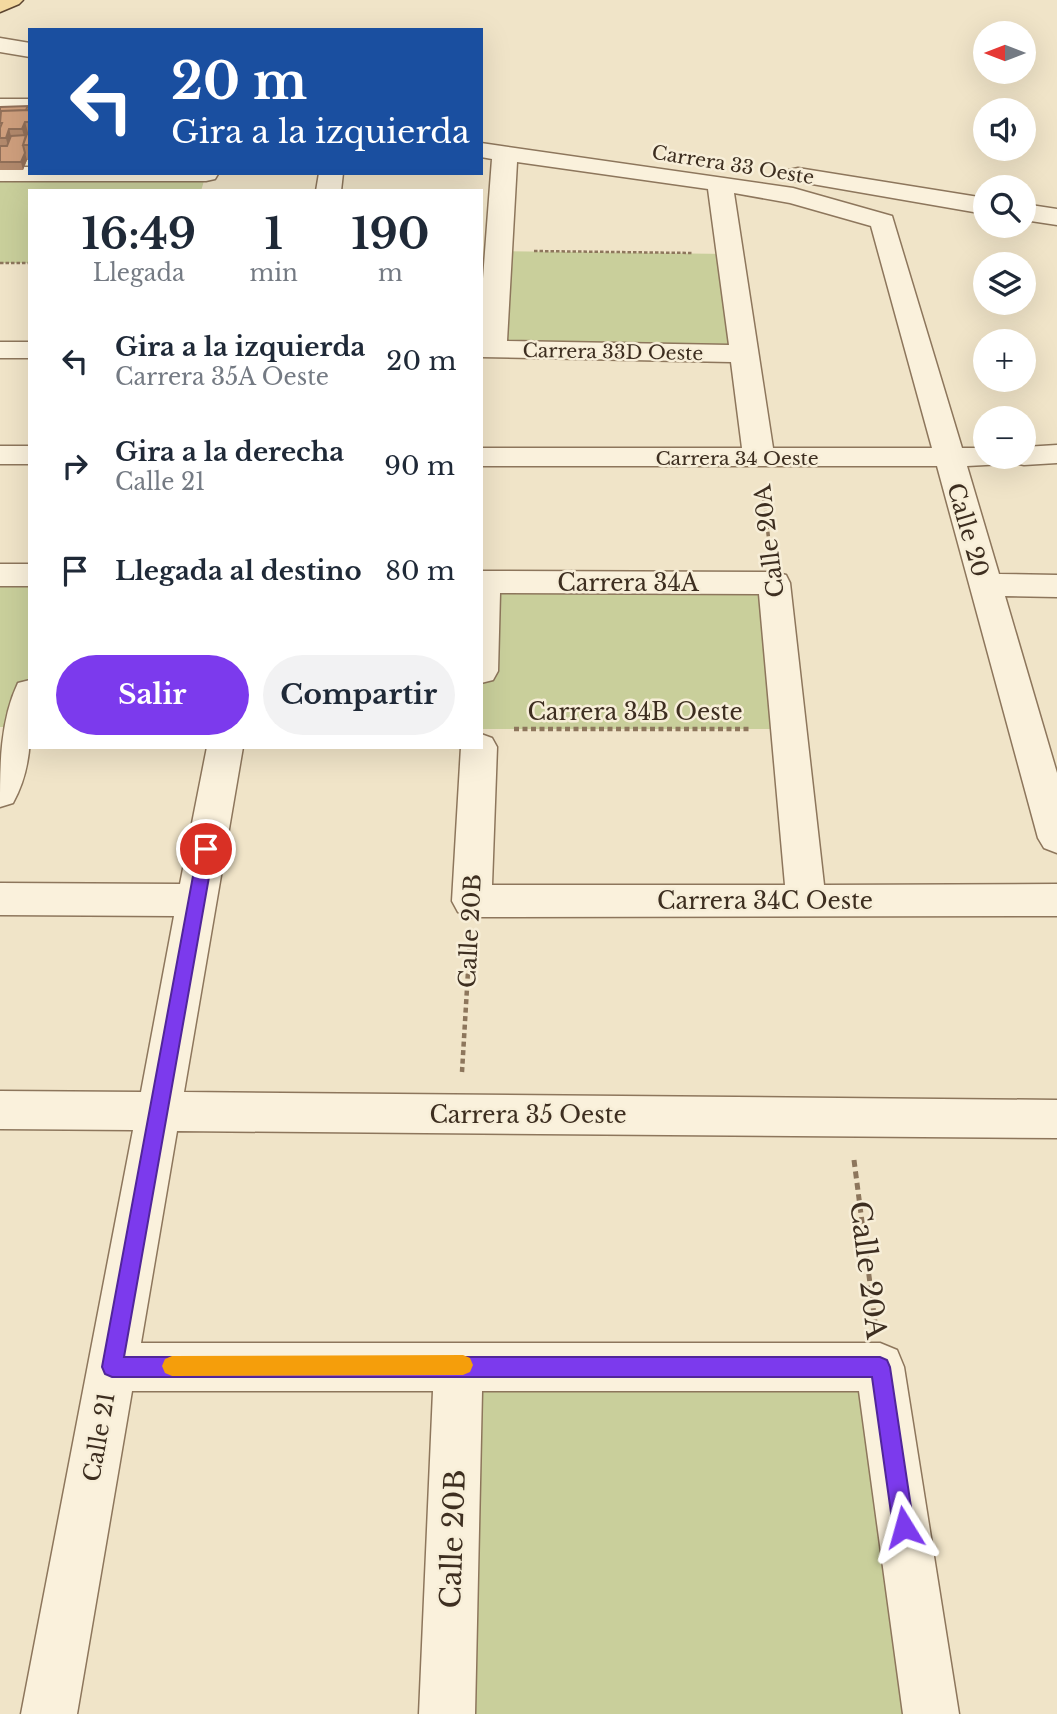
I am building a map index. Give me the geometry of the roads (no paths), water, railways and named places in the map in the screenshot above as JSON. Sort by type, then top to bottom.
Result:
[{"type":"main road","points":[[0,6],[12,0]]},
{"type":"street","points":[[0,45],[28,50]]},
{"type":"street","points":[[0,106],[28,106]]},
{"type":"street","name":"Carrera 33 Oeste","points":[[536,134],[973,204]]},
{"type":"street","points":[[487,349],[497,251],[493,152]]},
{"type":"street","name":"Carrera 33 Oeste","points":[[493,152],[720,183],[793,196],[883,221]]},
{"type":"street","points":[[0,174],[28,174]]},
{"type":"street","name":"Calle 20A","points":[[720,183],[759,458]]},
{"type":"street","points":[[1036,214],[1057,217]]},
{"type":"street","name":"Calle 20","points":[[883,221],[1057,838]]},
{"type":"street","name":"Carrera 33D Oeste","points":[[487,349],[745,354]]},
{"type":"street","points":[[0,350],[28,350]]},
{"type":"street","points":[[1036,455],[1057,454]]},
{"type":"street","points":[[0,455],[28,455]]},
{"type":"street","name":"Carrera 34 Oeste","points":[[483,457],[973,457]]},
{"type":"street","points":[[0,575],[28,575]]},
{"type":"street","name":"Carrera 34A","points":[[483,583],[774,583]]},
{"type":"street","name":"Calle 20A","points":[[774,583],[806,901]]},
{"type":"street","points":[[984,586],[1057,586]]},
{"type":"street","points":[[0,793],[28,699]]},
{"type":"street","name":"Calle 20B","points":[[472,901],[493,738]]},
{"type":"street","name":"Calle 21","points":[[49,1714],[225,749]]},
{"type":"street","points":[[0,899],[197,900]]},
{"type":"street","name":"Carrera 34C Oeste","points":[[472,901],[1057,900]]},
{"type":"street","name":"Carrera 35 Oeste","points":[[0,1110],[1057,1119]]},
{"type":"street","points":[[112,1367],[458,1365]]},
{"type":"street","name":"Calle 20A","points":[[458,1365],[880,1367],[931,1714]]},
{"type":"street","name":"Calle 20B","points":[[447,1714],[458,1365]]}]
